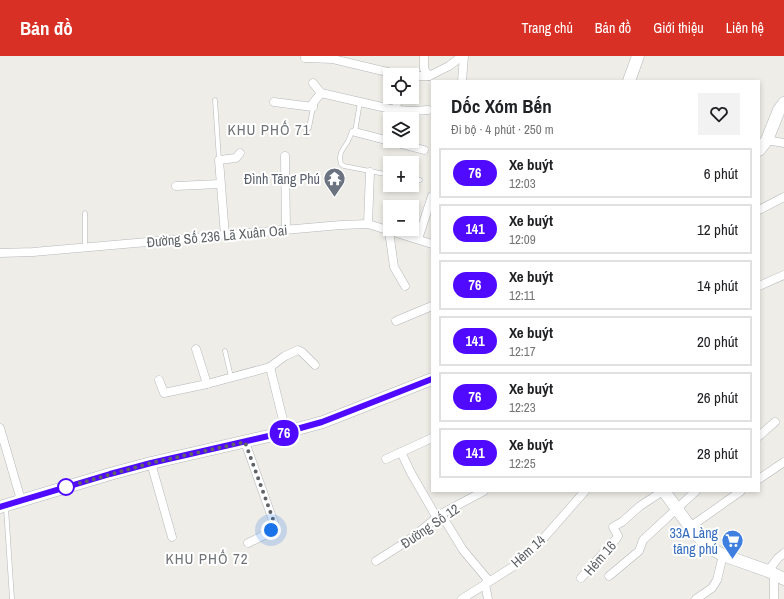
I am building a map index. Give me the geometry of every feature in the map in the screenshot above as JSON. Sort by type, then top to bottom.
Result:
[{"type":"main road","points":[[628,80],[638,56]]},
{"type":"main road","points":[[760,149],[767,140],[778,110],[784,103]]},
{"type":"main road","points":[[3,506],[151,463],[245,442],[322,422],[431,379]]},
{"type":"main road","points":[[664,492],[690,527],[708,547],[723,555],[775,575]]},
{"type":"street","points":[[424,56],[424,69],[429,76]]},
{"type":"street","points":[[419,76],[429,76],[449,66],[463,56]]},
{"type":"street","points":[[462,80],[463,56]]},
{"type":"street","points":[[305,58],[333,59],[383,71]]},
{"type":"street","points":[[313,83],[321,93],[395,110],[428,110]]},
{"type":"street","points":[[274,102],[313,107],[313,103],[321,93]]},
{"type":"street","points":[[395,110],[397,104]]},
{"type":"street","points":[[355,132],[424,150]]},
{"type":"street","points":[[767,140],[784,143]]},
{"type":"street","points":[[225,236],[219,160],[236,158],[240,153]]},
{"type":"street","points":[[285,156],[286,230]]},
{"type":"street","points":[[368,224],[370,172]]},
{"type":"street","points":[[176,186],[220,184]]},
{"type":"street","points":[[760,209],[784,197]]},
{"type":"street","points":[[418,239],[431,201]]},
{"type":"street","name":"Đường Số 236 Lã Xuân Oai","points":[[0,253],[85,248],[368,224],[383,229]]},
{"type":"street","points":[[390,236],[394,267],[405,286]]},
{"type":"street","name":"Đường Số 236 Lã Xuân Oai","points":[[407,236],[431,244]]},
{"type":"street","points":[[760,286],[784,274]]},
{"type":"street","points":[[396,321],[431,306]]},
{"type":"street","points":[[196,349],[207,384]]},
{"type":"street","points":[[159,380],[164,393],[207,384],[270,367],[285,356],[298,350],[315,365]]},
{"type":"street","points":[[270,367],[286,432]]},
{"type":"street","points":[[760,435],[775,422]]},
{"type":"street","points":[[0,428],[20,500]]},
{"type":"street","points":[[386,459],[431,438]]},
{"type":"street","points":[[245,442],[274,523],[273,528],[268,533],[248,543]]},
{"type":"street","points":[[401,452],[411,473],[439,516],[487,582],[488,599]]},
{"type":"street","points":[[760,478],[784,462]]},
{"type":"street","points":[[151,463],[172,537]]},
{"type":"street","name":"Đường Số 12","points":[[376,561],[409,540],[439,516],[482,492]]},
{"type":"street","name":"Hẻm 14","points":[[462,599],[514,566],[542,540],[584,492]]},
{"type":"street","name":"Hẻm 16","points":[[581,578],[616,540],[618,536],[613,527],[622,522],[640,506],[661,492]]},
{"type":"street","points":[[610,576],[639,551],[644,540],[676,508],[695,492]]},
{"type":"street","points":[[690,527],[740,492]]},
{"type":"street","points":[[774,599],[775,575],[778,558],[784,553]]},
{"type":"street","points":[[696,599],[712,588],[717,580],[723,555]]},
{"type":"lane","points":[[215,100],[219,160]]},
{"type":"lane","points":[[360,102],[355,132],[352,131],[347,144],[344,145],[341,151],[341,164],[344,166],[383,174]]},
{"type":"lane","points":[[309,128],[313,107]]},
{"type":"lane","points":[[85,213],[85,248]]},
{"type":"lane","points":[[225,351],[231,378]]},
{"type":"lane","points":[[3,506],[12,599]]},
{"type":"bus line","name":"76","points":[[0,507],[151,463],[199,451],[245,442],[322,422],[431,379]]},
{"type":"place","name":"Đình Tăng Phú","points":[[335,198]]},
{"type":"place","name":"33A Làng tăng phú","points":[[733,560]]},
{"type":"district","name":"KHU PHỐ 71","points":[[269,130]]},
{"type":"district","name":"KHU PHỐ 72","points":[[207,559]]},
{"type":"route","points":[[66,487],[151,463],[199,451],[245,442],[274,522],[274,527],[271,530]]}]
